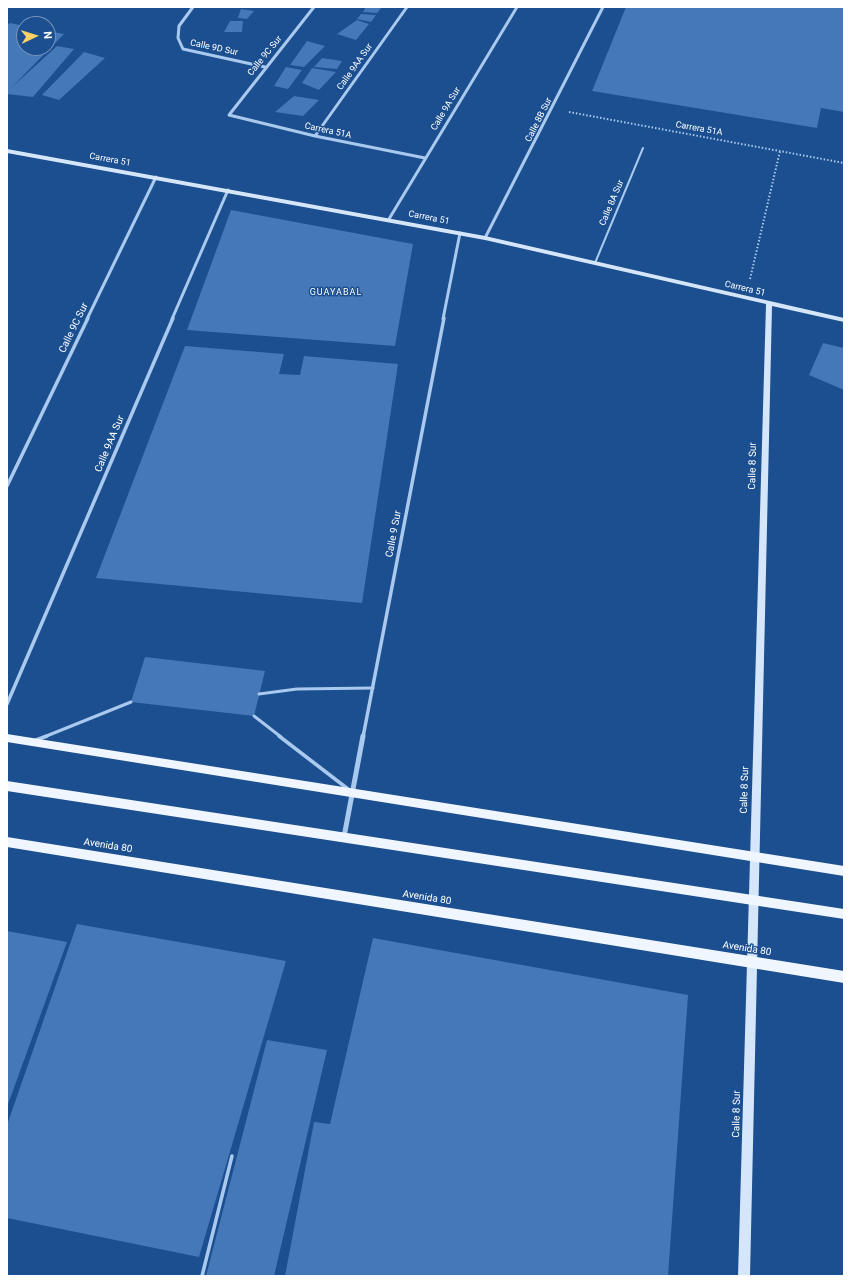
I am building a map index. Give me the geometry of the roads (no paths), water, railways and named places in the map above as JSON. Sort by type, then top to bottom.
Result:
[{"type":"main road","points":[[7,738],[844,871]]},
{"type":"main road","points":[[7,786],[844,914]]},
{"type":"main road","name":"Avenida 80","points":[[7,842],[844,977]]},
{"type":"street","name":"Calle 9D Sur","points":[[193,7],[179,26],[178,38],[182,49],[265,67]]},
{"type":"street","name":"Calle 9C Sur","points":[[229,115],[265,67],[314,7]]},
{"type":"street","name":"Calle 9AA Sur","points":[[315,136],[407,7]]},
{"type":"street","name":"Calle 9A Sur","points":[[389,219],[517,7]]},
{"type":"street","name":"Calle 8B Sur","points":[[485,238],[603,7]]},
{"type":"street","name":"Carrera 51A","points":[[229,115],[315,136],[425,158]]},
{"type":"street","name":"Carrera 51","points":[[7,151],[389,219],[485,238],[745,299],[844,320]]},
{"type":"street","name":"Calle 9C Sur","points":[[7,486],[156,177]]},
{"type":"street","name":"Calle 9AA Sur","points":[[7,704],[228,190]]},
{"type":"street","name":"Calle 9 Sur","points":[[344,838],[460,233]]},
{"type":"street","name":"Calle 8 Sur","points":[[744,1276],[769,304]]},
{"type":"lane","name":"Calle 8A Sur","points":[[594,263],[643,148]]},
{"type":"lane","points":[[259,694],[297,689],[372,688]]},
{"type":"lane","points":[[31,742],[130,702]]},
{"type":"lane","points":[[254,716],[353,793]]},
{"type":"lane","points":[[202,1276],[232,1156]]},
{"type":"district","name":"GUAYABAL","points":[[336,293]]}]
